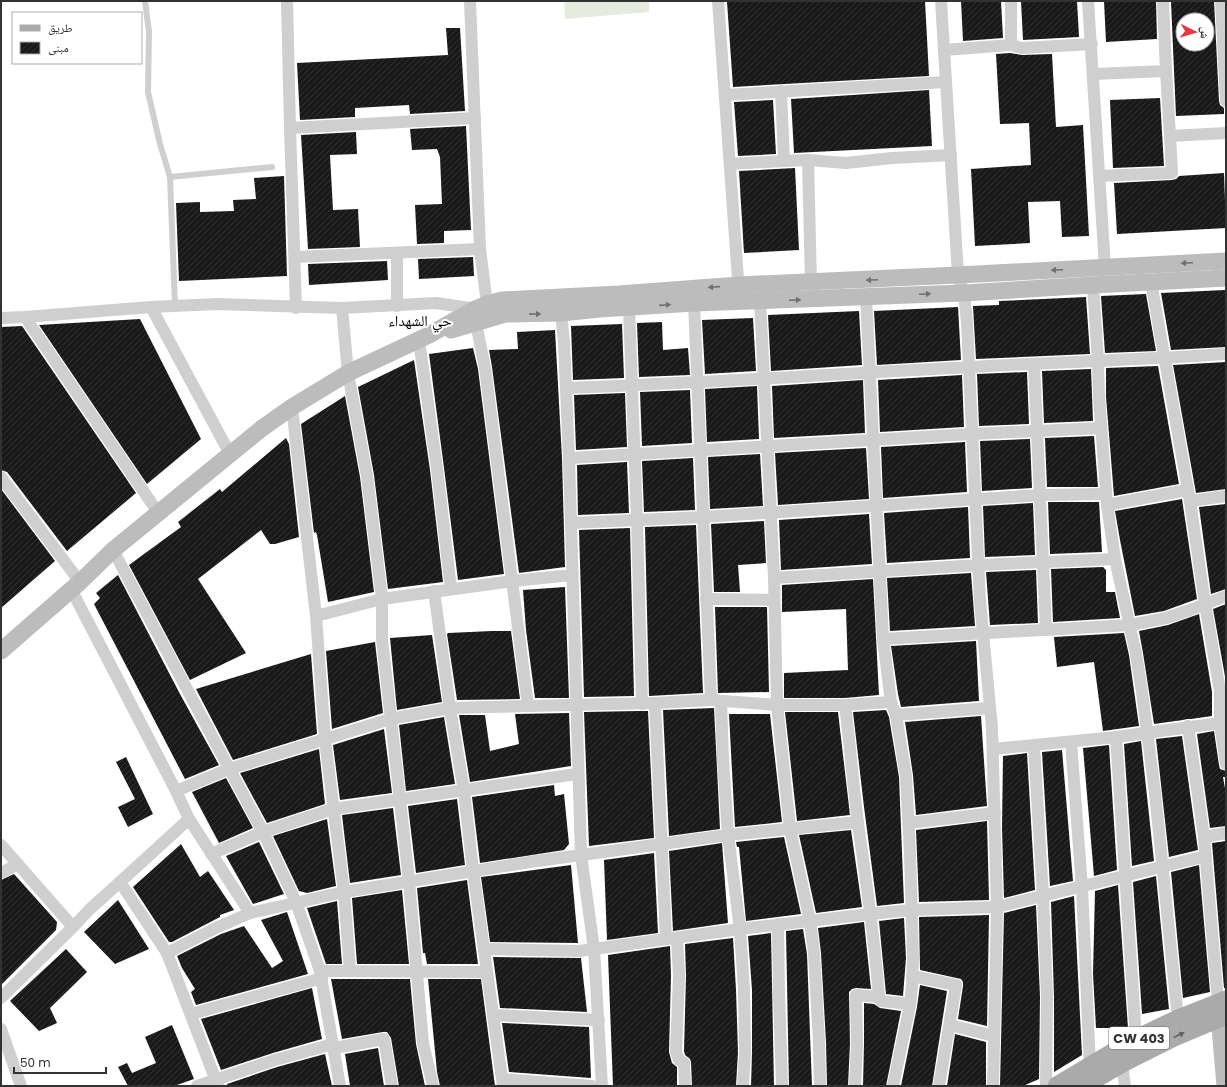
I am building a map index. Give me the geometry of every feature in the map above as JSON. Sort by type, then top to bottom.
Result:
[{"type":"main road","name":"CW 403","points":[[1057,1086],[1136,1039],[1178,1019],[1223,1008]]},
{"type":"main road","name":"CW 403","points":[[1083,1086],[1122,1063],[1174,1037],[1223,1008]]},
{"type":"street","points":[[287,1],[296,308]]},
{"type":"street","points":[[470,1],[480,250],[479,312],[528,706]]},
{"type":"street","points":[[718,1],[740,302]]},
{"type":"street","points":[[941,1],[958,275],[964,294],[968,323],[975,500],[983,633],[993,749],[997,907],[993,1086]]},
{"type":"street","points":[[1011,1],[1011,45]]},
{"type":"street","points":[[1088,1],[1094,74],[1105,268]]},
{"type":"street","points":[[1099,176],[1172,173],[1163,1]]},
{"type":"street","points":[[1221,1],[1224,34],[1226,101]]},
{"type":"street","points":[[944,50],[1011,45],[1022,48],[1092,44]]},
{"type":"street","points":[[1094,74],[1166,71]]},
{"type":"street","points":[[726,94],[946,82]]},
{"type":"street","points":[[780,91],[784,161]]},
{"type":"street","points":[[290,128],[475,118]]},
{"type":"street","points":[[1170,136],[1226,133]]},
{"type":"street","points":[[730,164],[808,160],[846,162],[951,155]]},
{"type":"street","points":[[808,160],[811,282]]},
{"type":"street","points":[[295,257],[480,250]]},
{"type":"street","points":[[397,254],[397,306]]},
{"type":"street","points":[[1,650],[113,550],[159,514],[261,429],[292,407],[348,373],[502,300],[619,294],[738,285],[1226,261]]},
{"type":"street","points":[[1,318],[151,307],[217,304],[249,304],[296,308],[342,308],[436,303],[479,312],[505,314],[561,313],[694,303],[964,294],[1226,278]]},
{"type":"street","points":[[1151,282],[1188,495],[1204,604],[1223,690],[1220,722],[1226,764]]},
{"type":"street","points":[[1093,285],[1106,500],[1115,559],[1136,654],[1148,733],[1178,1019]]},
{"type":"street","points":[[866,297],[883,639],[891,702],[896,714],[906,776],[909,823],[912,976],[910,1004],[893,1086]]},
{"type":"street","points":[[760,301],[774,578],[777,705],[790,829],[810,921],[814,953],[820,1086]]},
{"type":"street","points":[[694,303],[704,517],[706,599],[728,835],[740,929],[744,990],[745,1044],[743,1086]]},
{"type":"street","points":[[151,307],[230,454]]},
{"type":"street","points":[[342,308],[348,373],[367,476],[382,599],[382,634],[390,719],[409,881],[423,1043],[433,1086]]},
{"type":"street","points":[[629,308],[642,704]]},
{"type":"street","points":[[561,313],[569,458],[581,855],[594,949],[602,1086]]},
{"type":"street","points":[[25,317],[159,514]]},
{"type":"street","points":[[424,338],[451,589]]},
{"type":"street","points":[[566,388],[632,386],[1226,354]]},
{"type":"street","points":[[1034,364],[1046,630]]},
{"type":"street","points":[[292,407],[316,616],[325,740],[344,892],[350,971]]},
{"type":"street","points":[[569,458],[972,434],[1101,428]]},
{"type":"street","points":[[1,477],[75,585],[189,819],[250,914]]},
{"type":"street","points":[[571,523],[704,517],[1041,495],[1106,500],[1188,495],[1226,496]]},
{"type":"street","points":[[113,550],[263,832],[296,902],[321,974],[340,1086]]},
{"type":"street","points":[[774,578],[979,565],[1115,559]]},
{"type":"street","points":[[316,616],[382,599],[513,581],[572,575]]},
{"type":"street","points":[[434,592],[450,708],[464,791],[473,871],[502,1082],[592,1086]]},
{"type":"street","points":[[883,639],[1130,625],[1166,618],[1226,596]]},
{"type":"street","points":[[706,599],[774,600]]},
{"type":"street","points":[[176,791],[229,769],[390,719],[450,708],[642,704],[716,700],[777,705],[845,705],[891,702]]},
{"type":"street","points":[[655,703],[662,844],[672,938],[679,984],[676,1052],[678,1060],[684,1064],[686,1086]]},
{"type":"street","points":[[845,705],[858,822],[866,871],[877,965],[879,997],[881,1001],[910,1004]]},
{"type":"street","points":[[896,714],[990,708]]},
{"type":"street","points":[[993,749],[1116,737],[1220,722]]},
{"type":"street","points":[[1188,726],[1204,837],[1223,1008],[1225,1084]]},
{"type":"street","points":[[1116,737],[1136,1039]]},
{"type":"street","points":[[1071,742],[1082,886],[1090,1067]]},
{"type":"street","points":[[1034,745],[1043,896],[1047,997],[1046,1086]]},
{"type":"street","points":[[211,854],[263,832],[333,809],[578,774]]},
{"type":"street","points":[[909,823],[995,813]]},
{"type":"street","points":[[1,998],[90,909],[189,819]]},
{"type":"street","points":[[166,953],[218,927],[250,914],[296,902],[344,892],[581,855],[728,835],[858,822]]},
{"type":"street","points":[[1204,837],[1226,833]]},
{"type":"street","points":[[1,845],[73,927]]},
{"type":"street","points":[[484,950],[579,951],[778,924],[870,914],[911,910],[997,907],[1206,856]]},
{"type":"street","points":[[1,873],[18,864]]},
{"type":"street","points":[[120,882],[166,953],[217,1083]]},
{"type":"street","points":[[778,924],[782,1086]]},
{"type":"street","points":[[191,1014],[321,974],[350,971],[487,972]]},
{"type":"street","points":[[912,976],[956,985],[939,1086]]},
{"type":"street","points":[[855,1086],[857,1043],[856,995],[879,997]]},
{"type":"street","points":[[493,1015],[599,1020]]},
{"type":"street","points":[[950,1025],[994,1036]]},
{"type":"street","points":[[1,1029],[21,1086]]},
{"type":"street","points":[[197,1086],[217,1083],[275,1060],[333,1046],[384,1039],[392,1086]]},
{"type":"street","points":[[1122,1063],[1126,1086]]},
{"type":"lane","points":[[145,1],[149,32],[148,92],[160,144],[170,177],[175,306]]},
{"type":"lane","points":[[170,177],[272,167]]},
{"type":"shaded area","points":[[564,1],[649,1],[649,12],[565,19]]},
{"type":"building","points":[[925,1],[929,76],[733,87],[727,2]]},
{"type":"building","points":[[961,1],[1001,1],[1003,38],[963,41]]},
{"type":"building","points":[[1021,1],[1077,1],[1079,37],[1023,40]]},
{"type":"building","points":[[1104,1],[1156,1],[1157,39],[1106,42]]},
{"type":"building","points":[[1214,1],[1215,12],[1175,12],[1175,52],[1215,52],[1215,21],[1219,101],[1220,105],[1224,108],[1224,114],[1176,116],[1171,2]]},
{"type":"building","points":[[446,28],[460,28],[465,111],[410,114],[409,105],[355,108],[355,117],[300,120],[297,63],[448,55]]},
{"type":"building","points":[[1010,53],[1022,55],[1052,54],[1056,127],[1083,125],[1089,236],[1062,237],[1060,201],[1028,202],[1030,243],[975,246],[971,169],[1031,165],[1029,123],[1000,124],[996,54]]},
{"type":"building","points":[[929,90],[932,146],[794,153],[791,99]]},
{"type":"building","points":[[1160,98],[1164,166],[1113,168],[1110,100]]},
{"type":"building","points":[[773,100],[776,154],[738,156],[734,102]]},
{"type":"building","points":[[466,126],[471,230],[444,231],[444,243],[417,244],[415,205],[442,204],[440,157],[437,149],[412,150],[410,129]]},
{"type":"building","points":[[356,132],[357,154],[330,155],[333,210],[358,209],[360,247],[308,249],[301,135]]},
{"type":"building","points":[[795,168],[799,250],[744,253],[739,171]]},
{"type":"building","points":[[1224,173],[1226,228],[1117,234],[1114,183],[1172,180],[1179,176]]},
{"type":"building","points":[[284,176],[287,276],[179,281],[176,203],[200,202],[200,212],[234,211],[233,200],[256,199],[254,178]]},
{"type":"building","points":[[473,257],[474,276],[419,279],[418,259]]},
{"type":"building","points":[[387,261],[388,280],[309,285],[308,264]]},
{"type":"building","points":[[1225,290],[1226,347],[1171,350],[1161,293]]},
{"type":"building","points":[[1146,294],[1156,351],[1105,353],[1101,296]]},
{"type":"building","points":[[1086,297],[1090,354],[976,359],[973,306],[999,305],[999,301]]},
{"type":"building","points":[[958,307],[961,360],[877,365],[874,311]]},
{"type":"building","points":[[859,311],[862,365],[771,371],[768,315]]},
{"type":"building","points":[[753,318],[756,371],[705,374],[702,320]]},
{"type":"building","points":[[140,319],[201,439],[147,484],[39,325]]},
{"type":"building","points":[[662,322],[663,350],[688,348],[690,375],[639,377],[637,323]]},
{"type":"building","points":[[622,324],[624,378],[573,380],[571,326]]},
{"type":"building","points":[[22,326],[136,493],[67,551],[7,472],[1,470],[1,327]]},
{"type":"building","points":[[555,330],[562,458],[565,567],[519,573],[489,350],[518,349],[517,332]]},
{"type":"building","points":[[473,348],[478,369],[504,574],[458,580],[429,354]]},
{"type":"building","points":[[414,360],[430,470],[443,582],[388,589],[374,475],[358,387]]},
{"type":"building","points":[[1226,362],[1226,489],[1196,493],[1173,365]]},
{"type":"building","points":[[1158,366],[1179,484],[1114,496],[1106,397],[1106,368]]},
{"type":"building","points":[[1091,369],[1093,421],[1044,423],[1042,371]]},
{"type":"building","points":[[1027,372],[1029,424],[979,426],[977,374]]},
{"type":"building","points":[[962,375],[964,427],[880,432],[878,380]]},
{"type":"building","points":[[863,380],[865,433],[774,438],[772,386]]},
{"type":"building","points":[[757,386],[759,439],[707,442],[705,389]]},
{"type":"building","points":[[690,390],[692,443],[642,446],[640,392]]},
{"type":"building","points":[[625,393],[627,447],[576,450],[574,395]]},
{"type":"building","points":[[345,396],[360,477],[374,592],[328,602],[317,535],[316,532],[314,533],[301,424]]},
{"type":"building","points":[[1094,436],[1098,487],[1047,487],[1045,438]]},
{"type":"building","points":[[286,438],[289,444],[299,537],[270,544],[261,530],[198,579],[246,653],[190,680],[129,565],[181,527],[178,522],[220,489],[222,492]]},
{"type":"building","points":[[1030,439],[1032,488],[982,491],[980,441]]},
{"type":"building","points":[[965,442],[967,492],[883,498],[881,447]]},
{"type":"building","points":[[866,448],[869,499],[778,505],[775,453]]},
{"type":"building","points":[[760,454],[763,506],[710,509],[708,457]]},
{"type":"building","points":[[693,458],[695,510],[644,512],[642,461]]},
{"type":"building","points":[[627,462],[629,513],[578,515],[577,465]]},
{"type":"building","points":[[1,489],[55,561],[1,608]]},
{"type":"building","points":[[1182,499],[1197,599],[1164,611],[1135,616],[1115,511]]},
{"type":"building","points":[[1048,502],[1099,502],[1102,552],[1050,554]]},
{"type":"building","points":[[1033,503],[1035,555],[985,557],[983,506]]},
{"type":"building","points":[[1226,504],[1226,589],[1211,594],[1199,507]]},
{"type":"building","points":[[968,507],[970,558],[887,563],[884,513]]},
{"type":"building","points":[[869,514],[872,564],[781,570],[779,520]]},
{"type":"building","points":[[764,521],[766,563],[738,565],[740,592],[714,592],[711,524]]},
{"type":"building","points":[[696,525],[703,693],[649,696],[645,527]]},
{"type":"building","points":[[630,528],[634,696],[584,697],[579,530]]},
{"type":"building","points":[[1103,567],[1106,570],[1106,592],[1115,592],[1120,618],[1053,622],[1051,569]]},
{"type":"building","points":[[1036,570],[1038,623],[990,625],[986,572]]},
{"type":"building","points":[[971,573],[975,626],[890,631],[887,578]]},
{"type":"building","points":[[118,575],[219,765],[185,779],[94,604],[100,598],[96,593]]},
{"type":"building","points":[[873,579],[879,695],[845,698],[784,698],[784,673],[848,670],[846,609],[782,612],[782,585]]},
{"type":"building","points":[[565,587],[569,698],[535,698],[526,630],[523,590]]},
{"type":"building","points":[[1226,604],[1226,682],[1213,609]]},
{"type":"building","points":[[715,607],[767,607],[769,692],[718,693]]},
{"type":"building","points":[[1199,614],[1212,692],[1212,716],[1154,724],[1139,631],[1168,625]]},
{"type":"building","points":[[511,631],[520,699],[457,700],[447,634]]},
{"type":"building","points":[[1124,633],[1129,655],[1139,726],[1103,731],[1094,662],[1057,667],[1054,637]]},
{"type":"building","points":[[432,635],[442,702],[397,710],[390,638]]},
{"type":"building","points":[[976,641],[979,701],[901,707],[891,646]]},
{"type":"building","points":[[375,642],[383,713],[332,729],[326,651]]},
{"type":"building","points":[[311,654],[317,734],[233,760],[196,689]]},
{"type":"building","points":[[714,708],[720,829],[669,836],[663,710]]},
{"type":"building","points":[[886,710],[889,717],[899,777],[904,903],[877,906],[853,712]]},
{"type":"building","points":[[648,711],[654,838],[589,846],[584,712]]},
{"type":"building","points":[[785,712],[838,712],[850,815],[797,821]]},
{"type":"building","points":[[569,713],[571,766],[470,782],[459,715],[485,715],[490,751],[519,744],[515,714]]},
{"type":"building","points":[[729,714],[770,714],[782,822],[735,827]]},
{"type":"building","points":[[981,716],[987,806],[916,815],[913,775],[905,722]]},
{"type":"building","points":[[444,717],[455,784],[406,791],[399,725]]},
{"type":"building","points":[[384,729],[392,793],[340,800],[333,745]]},
{"type":"building","points":[[1214,731],[1220,769],[1226,771],[1226,777],[1223,777],[1226,794],[1226,826],[1210,828],[1197,734]]},
{"type":"building","points":[[1182,736],[1198,850],[1169,857],[1156,739]]},
{"type":"building","points":[[1141,741],[1154,861],[1132,866],[1124,744]]},
{"type":"building","points":[[1109,745],[1117,870],[1094,876],[1083,748]]},
{"type":"building","points":[[319,749],[325,804],[267,823],[240,773]]},
{"type":"building","points":[[1062,750],[1073,881],[1050,886],[1042,752]]},
{"type":"building","points":[[1027,753],[1035,890],[1004,898],[1002,828],[1003,756]]},
{"type":"building","points":[[126,757],[153,814],[128,827],[118,807],[135,799],[116,762]]},
{"type":"building","points":[[226,778],[253,828],[219,843],[192,792]]},
{"type":"building","points":[[554,785],[555,796],[564,794],[569,844],[564,850],[480,863],[472,797]]},
{"type":"building","points":[[457,799],[465,865],[416,873],[408,806]]},
{"type":"building","points":[[393,808],[401,875],[350,883],[342,815]]},
{"type":"building","points":[[327,819],[336,886],[307,893],[299,891],[273,836]]},
{"type":"building","points":[[987,821],[989,900],[919,902],[916,830]]},
{"type":"building","points":[[851,830],[862,907],[816,913],[799,835]]},
{"type":"building","points":[[784,837],[801,914],[746,921],[739,847],[737,847],[736,842]]},
{"type":"building","points":[[1226,841],[1226,988],[1224,988],[1212,843]]},
{"type":"building","points":[[259,842],[284,894],[253,904],[226,856]]},
{"type":"building","points":[[722,843],[728,923],[673,931],[669,851]]},
{"type":"building","points":[[181,844],[200,877],[208,871],[234,910],[220,915],[220,917],[172,942],[169,942],[133,887]]},
{"type":"building","points":[[654,853],[658,933],[607,940],[604,860]]},
{"type":"building","points":[[571,865],[578,943],[490,942],[481,877]]},
{"type":"building","points":[[1199,865],[1210,992],[1183,998],[1171,872]]},
{"type":"building","points":[[14,874],[57,922],[56,930],[1,985],[1,880]]},
{"type":"building","points":[[1156,876],[1169,1009],[1142,1014],[1133,882]]},
{"type":"building","points":[[467,880],[478,964],[427,964],[425,953],[423,953],[417,888]]},
{"type":"building","points":[[1118,885],[1128,1028],[1096,1028],[1093,974],[1095,891]]},
{"type":"building","points":[[402,890],[409,964],[357,964],[352,898]]},
{"type":"building","points":[[1074,896],[1082,1055],[1054,1072],[1054,997],[1051,902]]},
{"type":"building","points":[[118,900],[149,949],[115,964],[84,932]]},
{"type":"building","points":[[337,901],[342,964],[326,964],[307,908]]},
{"type":"building","points":[[1036,905],[1040,997],[1039,1079],[1023,1086],[1000,1086],[1004,913]]},
{"type":"building","points":[[287,912],[308,974],[196,1005],[191,992],[195,989],[182,968],[177,956],[221,934],[244,926],[272,968],[283,961],[261,920]]},
{"type":"building","points":[[989,915],[987,1026],[958,1019],[963,986],[961,979],[920,970],[919,917]]},
{"type":"building","points":[[904,918],[906,958],[903,996],[886,994],[879,921]]},
{"type":"building","points":[[864,922],[871,989],[856,988],[849,992],[850,1043],[848,1086],[827,1086],[821,953],[818,928]]},
{"type":"building","points":[[803,929],[807,954],[812,1086],[789,1086],[786,931]]},
{"type":"building","points":[[771,933],[774,1086],[751,1086],[752,990],[748,936]]},
{"type":"building","points":[[733,938],[738,1052],[736,1086],[692,1086],[691,1062],[685,1055],[684,1051],[686,976],[685,944]]},
{"type":"building","points":[[670,946],[671,976],[669,1052],[672,1063],[677,1067],[677,1086],[613,1086],[608,955]]},
{"type":"building","points":[[66,949],[87,972],[50,1008],[57,1023],[39,1031],[10,1001]]},
{"type":"building","points":[[493,957],[581,958],[587,1012],[500,1008]]},
{"type":"building","points":[[331,979],[410,979],[416,1044],[425,1086],[399,1086],[391,1038],[387,1032],[342,1039]]},
{"type":"building","points":[[428,979],[481,979],[495,1086],[440,1086],[437,1072]]},
{"type":"building","points":[[920,985],[947,991],[932,1086],[901,1086],[917,1007]]},
{"type":"building","points":[[312,988],[322,1039],[221,1070],[201,1019]]},
{"type":"building","points":[[864,1003],[874,1004],[880,1008],[901,1011],[886,1086],[863,1086]]},
{"type":"building","points":[[502,1023],[589,1027],[591,1078],[509,1072]]},
{"type":"building","points":[[172,1025],[194,1079],[174,1086],[128,1086],[118,1067],[127,1063],[132,1073],[156,1063],[145,1037]]},
{"type":"building","points":[[955,1034],[986,1042],[986,1086],[947,1086]]},
{"type":"building","points":[[378,1048],[384,1086],[350,1086],[345,1054]]},
{"type":"building","points":[[325,1054],[332,1086],[228,1086],[227,1084],[277,1067]]},
{"type":"district","name":"حي الشهداء","points":[[420,321]]}]
